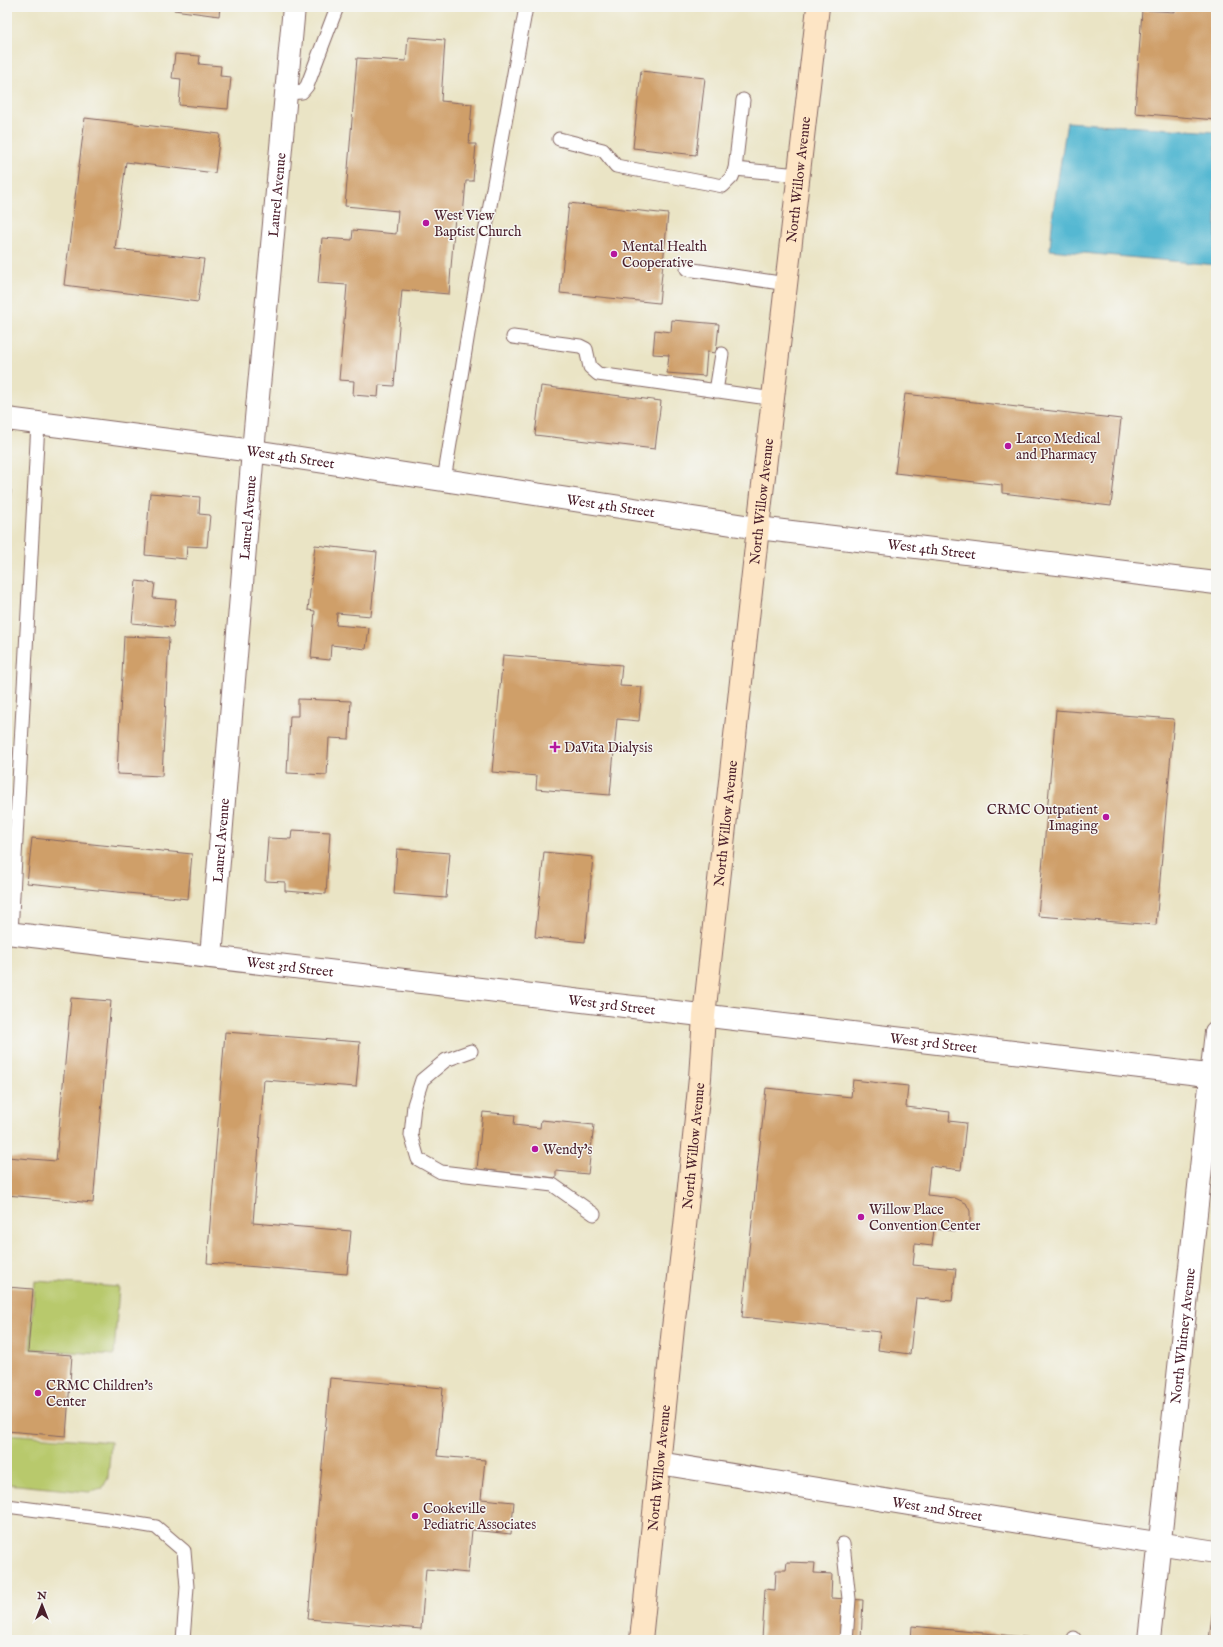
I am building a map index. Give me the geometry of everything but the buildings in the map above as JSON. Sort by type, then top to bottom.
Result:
[{"type":"main road","name":"North Willow Avenue","points":[[641,1640],[673,1328],[687,1211],[704,1016],[818,7]]},
{"type":"street","name":"Laurel Avenue","points":[[211,957],[253,451],[294,7]]},
{"type":"street","name":"West 4th Street","points":[[7,419],[253,451],[758,528],[1216,583]]},
{"type":"street","name":"West 3rd Street","points":[[9,933],[1213,1075]]},
{"type":"street","name":"North Whitney Avenue","points":[[1149,1640],[1213,1075],[1216,1032]]},
{"type":"street","name":"West 2nd Street","points":[[659,1463],[1216,1552]]},
{"type":"lane","points":[[286,93],[302,92],[306,86],[337,7]]},
{"type":"lane","points":[[444,480],[479,266],[526,7],[522,7]]},
{"type":"lane","points":[[559,139],[603,150],[616,166],[723,186],[732,177],[735,169],[743,100]]},
{"type":"lane","points":[[735,169],[799,175]]},
{"type":"lane","points":[[687,269],[787,284]]},
{"type":"lane","points":[[513,337],[580,346],[586,349],[590,367],[598,374],[774,399]]},
{"type":"lane","points":[[716,391],[722,354]]},
{"type":"lane","points":[[9,933],[38,423]]},
{"type":"lane","points":[[471,1051],[446,1060],[422,1080],[414,1105],[411,1135],[418,1159],[441,1172],[553,1185],[594,1214]]},
{"type":"lane","points":[[7,1506],[107,1518],[156,1527],[184,1551],[187,1588],[183,1640]]},
{"type":"lane","points":[[843,1544],[849,1599],[846,1640]]},
{"type":"green space","points":[[35,1281],[119,1287],[114,1355],[30,1349]]},
{"type":"green space","points":[[7,1434],[111,1442],[108,1478],[102,1489],[89,1492],[7,1484]]},
{"type":"water","points":[[1067,122],[1216,132],[1216,265],[1050,250],[1053,212]]},
{"type":"place","name":"West View Baptist Church","points":[[426,223]]},
{"type":"place","name":"Mental Health Cooperative","points":[[614,254]]},
{"type":"place","name":"Larco Medical and Pharmacy","points":[[1008,446]]},
{"type":"place","name":"DaVita Dialysis","points":[[555,747]]},
{"type":"place","name":"CRMC Outpatient Imaging","points":[[1106,817]]},
{"type":"place","name":"Wendy's","points":[[535,1149]]},
{"type":"place","name":"Willow Place Convention Center","points":[[861,1217]]},
{"type":"place","name":"CRMC Children's Center","points":[[38,1393]]},
{"type":"place","name":"Cookeville Pediatric Associates","points":[[415,1516]]}]
